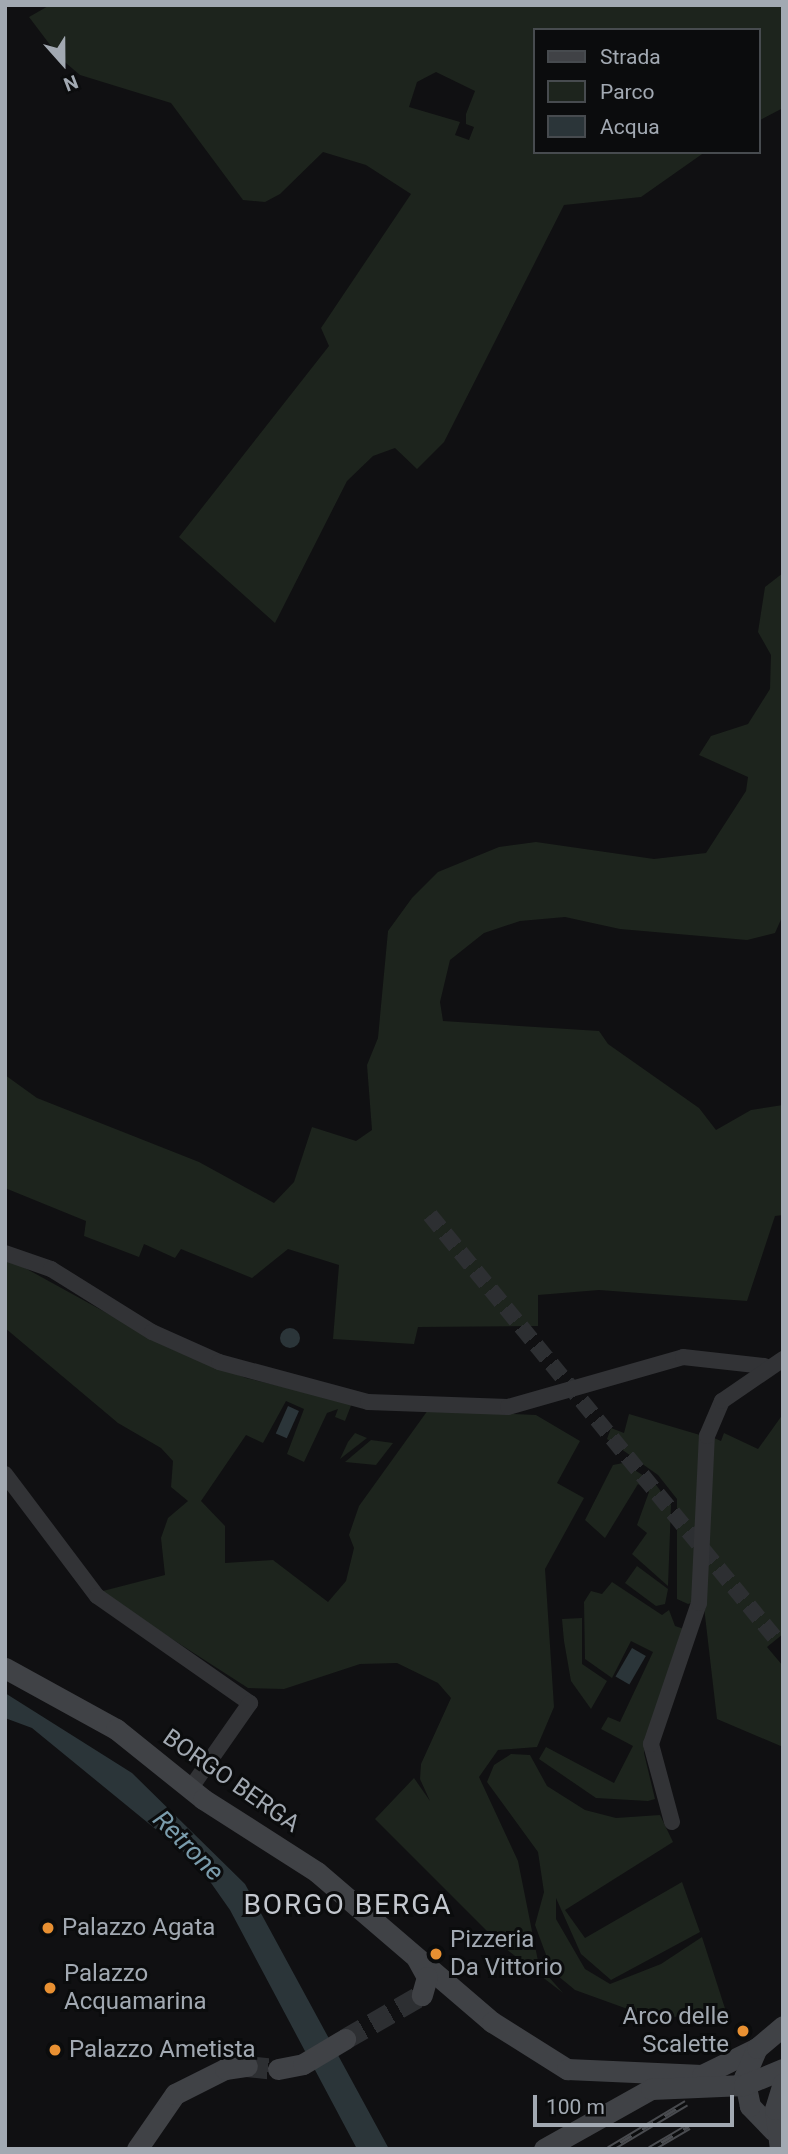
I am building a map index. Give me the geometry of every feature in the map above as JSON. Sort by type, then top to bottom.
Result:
[{"type":"main road","name":"BORGO BERGA","points":[[5,1668],[116,1730],[190,1789],[317,1872],[516,2041],[589,2074],[702,2075],[757,2048],[783,2026]]},
{"type":"main road","points":[[414,1956],[427,1978],[420,1996],[457,1993]]},
{"type":"main road","points":[[278,2068],[303,2064],[341,2042]]},
{"type":"main road","points":[[757,2048],[744,2085],[750,2106],[778,2128]]},
{"type":"main road","points":[[137,2149],[175,2094],[225,2068],[247,2066]]},
{"type":"main road","points":[[544,2149],[582,2126],[666,2085],[744,2085],[783,2069]]},
{"type":"main road","points":[[582,2126],[626,2091],[624,2082],[589,2074]]},
{"type":"main road","points":[[778,2128],[783,2082]]},
{"type":"street","points":[[5,1253],[51,1269],[152,1332],[219,1362],[368,1402],[508,1407],[683,1357],[765,1366]]},
{"type":"street","points":[[672,1822],[651,1744],[699,1603],[707,1436],[722,1401],[765,1366],[783,1359]]},
{"type":"street","points":[[5,1474],[97,1596],[250,1703],[190,1789]]},
{"type":"green space","points":[[50,5],[783,5],[783,108],[760,120],[760,28],[532,28],[532,154],[702,154],[641,197],[564,205],[444,442],[417,469],[395,448],[373,456],[347,481],[275,623],[179,537],[329,346],[321,328],[411,194],[366,165],[323,152],[280,194],[265,202],[243,200],[171,103],[80,75],[60,58],[29,17]],"holes":[[[436,72],[475,91],[466,114],[466,124],[474,127],[469,140],[455,135],[460,122],[409,107],[417,82]]]},
{"type":"green space","points":[[783,573],[783,915],[775,933],[747,940],[620,929],[565,917],[520,921],[484,933],[450,960],[440,1002],[443,1021],[599,1031],[608,1044],[699,1108],[716,1130],[751,1110],[783,1105],[783,1215],[775,1216],[747,1301],[599,1290],[538,1295],[538,1326],[418,1327],[414,1344],[333,1339],[339,1265],[288,1249],[252,1278],[181,1249],[175,1258],[144,1244],[139,1257],[84,1236],[86,1221],[5,1188],[5,1075],[37,1098],[199,1162],[274,1203],[294,1182],[312,1127],[356,1141],[372,1130],[367,1065],[378,1038],[388,931],[412,898],[438,872],[499,847],[536,842],[654,859],[706,853],[746,791],[748,777],[699,755],[711,736],[748,724],[770,689],[771,655],[758,632],[765,587]]},
{"type":"green space","points":[[5,1257],[174,1350],[246,1378],[352,1403],[345,1421],[335,1417],[338,1409],[327,1413],[304,1462],[287,1454],[304,1409],[286,1401],[263,1443],[246,1435],[201,1501],[225,1526],[225,1563],[273,1560],[328,1602],[346,1581],[354,1548],[349,1535],[359,1506],[428,1410],[536,1415],[580,1441],[557,1483],[584,1498],[545,1569],[554,1707],[537,1747],[498,1750],[479,1777],[518,1861],[539,1966],[563,1993],[501,1945],[375,1819],[414,1778],[430,1801],[420,1779],[421,1764],[451,1698],[438,1683],[397,1663],[360,1664],[284,1689],[248,1688],[99,1592],[165,1575],[161,1538],[168,1518],[188,1501],[171,1487],[173,1461],[161,1448],[118,1423],[5,1328]]},
{"type":"green space","points":[[629,1414],[700,1435],[694,1602],[688,1604],[677,1599],[677,1499],[658,1475],[607,1439],[611,1428],[624,1433]]},
{"type":"green space","points":[[783,1414],[783,1634],[767,1647],[783,1666],[783,1747],[717,1719],[704,1607],[714,1438],[721,1441],[724,1433],[758,1449]]},
{"type":"green space","points":[[355,1433],[367,1438],[340,1459],[348,1442]]},
{"type":"green space","points":[[371,1440],[393,1443],[376,1465],[345,1462]]},
{"type":"green space","points":[[623,1463],[654,1482],[671,1505],[668,1586],[632,1554],[647,1533],[637,1525],[649,1492],[638,1484],[605,1538],[585,1520],[613,1465]]},
{"type":"green space","points":[[637,1566],[668,1589],[665,1604],[656,1606],[625,1583]]},
{"type":"green space","points":[[612,1582],[662,1615],[669,1610],[675,1626],[684,1629],[648,1731],[644,1753],[655,1799],[648,1801],[596,1798],[539,1759],[546,1747],[614,1783],[633,1746],[601,1729],[608,1717],[620,1722],[653,1652],[631,1641],[612,1678],[585,1659],[584,1602],[591,1591],[602,1594]]},
{"type":"green space","points":[[582,1618],[582,1664],[607,1681],[591,1709],[571,1681],[564,1641],[562,1619]]},
{"type":"green space","points":[[511,1754],[530,1755],[547,1786],[585,1810],[616,1818],[660,1815],[673,1842],[565,1910],[585,1938],[682,1882],[700,1932],[611,1980],[581,1954],[556,1898],[556,1919],[585,1969],[610,1984],[661,1964],[702,1937],[730,2024],[691,2014],[658,2020],[575,1990],[552,1971],[535,1925],[544,1892],[538,1852],[487,1782],[494,1765]]},
{"type":"water","points":[[290,1328],[297,1331],[300,1338],[297,1345],[290,1348],[283,1345],[280,1338],[283,1331]]},
{"type":"water","points":[[288,1406],[299,1411],[287,1438],[276,1433]]},
{"type":"water","points":[[632,1648],[646,1656],[629,1685],[616,1677]]},
{"type":"water","name":"Retrone","points":[[5,1693],[132,1773],[245,1884],[389,2149],[357,2149],[230,1910],[197,1863],[32,1728],[5,1718]]},
{"type":"tunnel","points":[[430,1215],[776,1639]]},
{"type":"tunnel","points":[[345,2039],[418,1997]]},
{"type":"tunnel","points":[[247,2066],[278,2069]]},
{"type":"railway","points":[[609,2149],[686,2103]]},
{"type":"railway","points":[[650,2149],[689,2126]]},
{"type":"place","name":"Palazzo Agata","points":[[48,1928]]},
{"type":"place","name":"Pizzeria Da Vittorio","points":[[436,1954]]},
{"type":"place","name":"Palazzo Acquamarina","points":[[50,1988]]},
{"type":"place","name":"Arco delle Scalette","points":[[743,2031]]},
{"type":"place","name":"Palazzo Ametista","points":[[55,2050]]},
{"type":"district","name":"BORGO BERGA","points":[[348,1905]]}]
